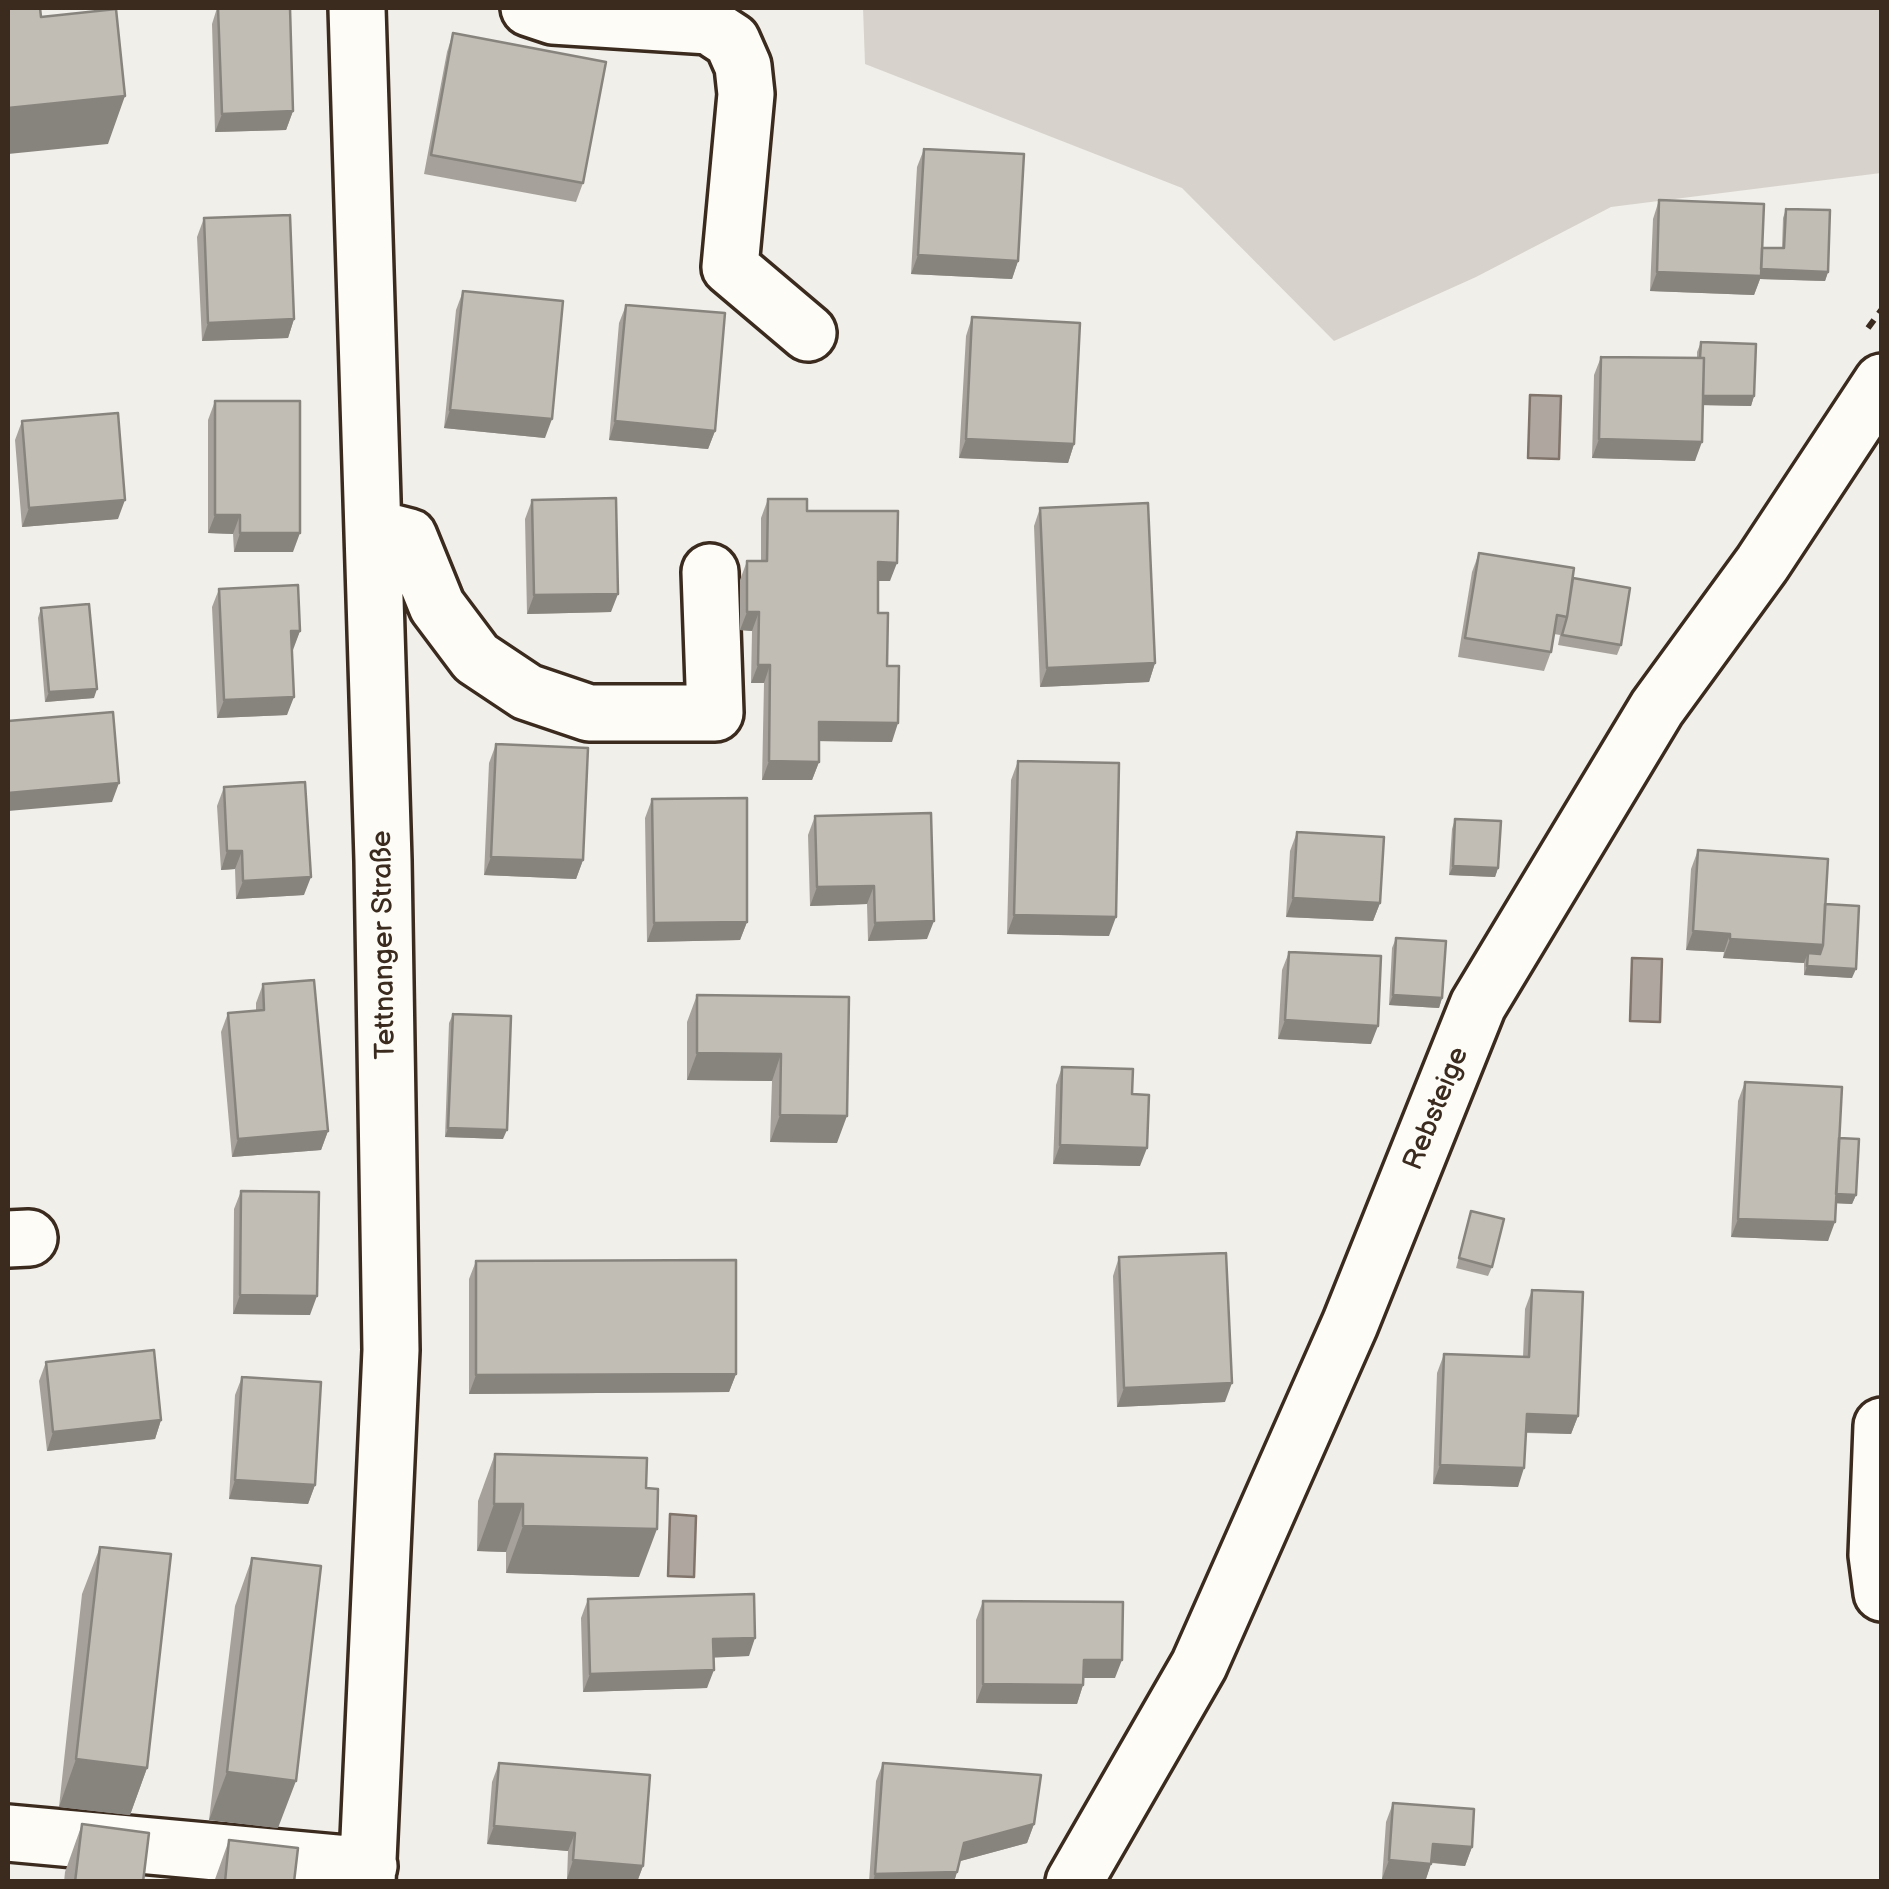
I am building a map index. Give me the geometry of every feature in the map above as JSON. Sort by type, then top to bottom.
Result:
[{"type":"street","name":"Tettnanger Straße","points":[[357,8],[374,528],[392,1350],[368,1874]]},
{"type":"street","points":[[529,8],[553,16],[709,26],[732,41],[743,66],[746,94],[730,267],[808,333]]},
{"type":"street","name":"Rebsteige","points":[[1074,1882],[1199,1665],[1350,1324],[1478,1005],[1657,708],[1762,564],[1882,382]]},
{"type":"street","points":[[374,528],[410,536],[438,606],[476,658],[527,692],[589,713],[715,713],[710,572]]},
{"type":"street","points":[[1882,1426],[1877,1555],[1882,1593]]},
{"type":"street","points":[[8,1833],[368,1874]]},
{"type":"shaded area","points":[[863,8],[1881,8],[1881,173],[1611,207],[1476,277],[1334,341],[1182,188],[865,64]]},
{"type":"shaded area","points":[[1530,395],[1561,396],[1559,459],[1528,458]]},
{"type":"shaded area","points":[[1632,958],[1662,959],[1660,1022],[1630,1021]]},
{"type":"shaded area","points":[[670,1514],[696,1516],[694,1577],[668,1576]]},
{"type":"building","points":[[8,8],[40,8],[41,17],[116,9],[125,96],[8,108]]},
{"type":"building","points":[[218,8],[290,8],[293,111],[222,114]]},
{"type":"building","points":[[453,33],[606,62],[583,183],[431,155]]},
{"type":"building","points":[[924,149],[1024,154],[1018,261],[918,255]]},
{"type":"building","points":[[1659,200],[1764,204],[1761,276],[1657,272]]},
{"type":"building","points":[[1786,209],[1830,210],[1828,272],[1761,269],[1762,248],[1784,248]]},
{"type":"building","points":[[290,215],[294,319],[208,323],[204,218]]},
{"type":"building","points":[[463,291],[563,301],[552,419],[450,410]]},
{"type":"building","points":[[626,305],[725,313],[715,431],[615,421]]},
{"type":"building","points":[[972,317],[1080,323],[1074,444],[966,439]]},
{"type":"building","points":[[1701,342],[1756,344],[1754,396],[1703,396]]},
{"type":"building","points":[[1601,357],[1704,358],[1702,442],[1599,439]]},
{"type":"building","points":[[215,401],[300,401],[300,533],[240,533],[240,515],[215,515]]},
{"type":"building","points":[[118,413],[125,500],[29,508],[22,421]]},
{"type":"building","points":[[616,498],[618,594],[534,595],[532,500]]},
{"type":"building","points":[[768,499],[807,499],[807,511],[898,511],[897,563],[878,562],[878,613],[888,613],[887,666],[899,666],[898,723],[819,722],[819,762],[769,761],[770,665],[758,665],[759,612],[747,612],[747,561],[767,561]]},
{"type":"building","points":[[1148,503],[1155,663],[1047,668],[1040,508]]},
{"type":"building","points":[[1479,553],[1574,568],[1567,617],[1557,615],[1551,652],[1465,638]]},
{"type":"building","points":[[1573,578],[1630,588],[1621,645],[1562,635]]},
{"type":"building","points":[[298,585],[300,631],[291,631],[294,697],[224,700],[219,589]]},
{"type":"building","points":[[89,604],[97,689],[49,692],[41,608]]},
{"type":"building","points":[[113,712],[119,783],[8,793],[8,721]]},
{"type":"building","points":[[496,744],[588,748],[583,860],[491,857]]},
{"type":"building","points":[[1018,761],[1119,763],[1116,917],[1014,915]]},
{"type":"building","points":[[305,782],[311,877],[243,881],[242,851],[227,851],[224,787]]},
{"type":"building","points":[[747,798],[747,922],[654,923],[652,799]]},
{"type":"building","points":[[931,813],[934,921],[875,923],[874,886],[817,887],[815,816]]},
{"type":"building","points":[[1455,819],[1501,821],[1498,868],[1453,866]]},
{"type":"building","points":[[1297,832],[1384,837],[1380,903],[1293,898]]},
{"type":"building","points":[[1698,850],[1828,859],[1823,945],[1730,939],[1730,934],[1693,931]]},
{"type":"building","points":[[1825,904],[1859,906],[1856,969],[1807,966],[1808,953],[1820,954],[1823,945]]},
{"type":"building","points":[[1396,938],[1446,941],[1442,998],[1393,995]]},
{"type":"building","points":[[1289,952],[1381,956],[1378,1026],[1285,1020]]},
{"type":"building","points":[[314,980],[328,1131],[238,1139],[228,1013],[264,1010],[263,984]]},
{"type":"building","points":[[697,995],[849,997],[847,1116],[780,1115],[781,1054],[697,1053]]},
{"type":"building","points":[[453,1014],[511,1016],[507,1130],[448,1128]]},
{"type":"building","points":[[1062,1067],[1133,1069],[1132,1094],[1149,1095],[1147,1148],[1060,1145]]},
{"type":"building","points":[[1745,1082],[1842,1087],[1835,1222],[1738,1219]]},
{"type":"building","points":[[1839,1138],[1859,1139],[1856,1195],[1836,1194]]},
{"type":"building","points":[[241,1191],[319,1192],[317,1296],[240,1295]]},
{"type":"building","points":[[1471,1211],[1504,1219],[1492,1267],[1459,1258]]},
{"type":"building","points":[[1226,1253],[1232,1383],[1124,1388],[1119,1257]]},
{"type":"building","points":[[736,1260],[736,1374],[476,1375],[476,1261]]},
{"type":"building","points":[[1532,1290],[1583,1292],[1578,1416],[1527,1414],[1524,1468],[1440,1465],[1444,1354],[1529,1357]]},
{"type":"building","points":[[154,1350],[161,1420],[53,1432],[46,1362]]},
{"type":"building","points":[[242,1377],[321,1382],[315,1485],[235,1480]]},
{"type":"building","points":[[495,1454],[647,1458],[646,1488],[658,1489],[657,1529],[523,1526],[523,1504],[494,1504]]},
{"type":"building","points":[[100,1547],[171,1554],[147,1768],[76,1759]]},
{"type":"building","points":[[252,1558],[321,1566],[296,1781],[227,1772]]},
{"type":"building","points":[[754,1594],[755,1638],[713,1639],[714,1670],[590,1674],[588,1599]]},
{"type":"building","points":[[983,1601],[1123,1602],[1122,1660],[1084,1660],[1083,1685],[983,1684]]},
{"type":"building","points":[[499,1763],[650,1775],[643,1866],[573,1860],[575,1833],[494,1826]]},
{"type":"building","points":[[883,1763],[1041,1775],[1034,1824],[964,1843],[957,1872],[875,1874]]},
{"type":"building","points":[[1393,1803],[1474,1809],[1472,1847],[1433,1844],[1431,1864],[1389,1860]]},
{"type":"building","points":[[82,1824],[149,1833],[143,1882],[75,1882]]},
{"type":"building","points":[[229,1840],[298,1848],[294,1882],[225,1882]]}]
